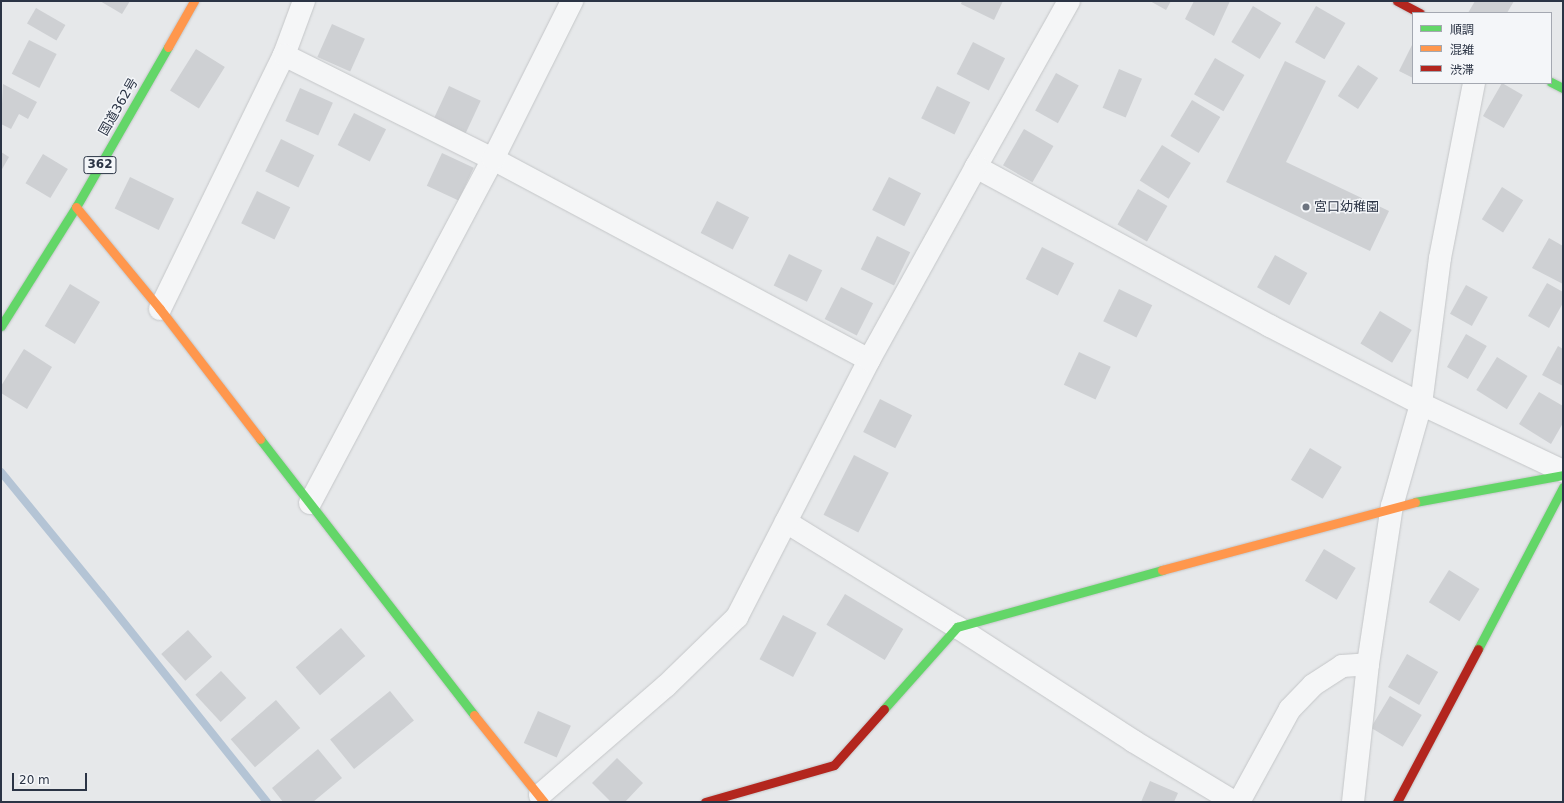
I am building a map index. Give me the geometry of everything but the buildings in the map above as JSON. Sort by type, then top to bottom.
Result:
[{"type":"main road","name":"国道362号","points":[[1,326],[8,304],[76,207],[194,1]]},
{"type":"main road","points":[[1397,1],[1418,12]]},
{"type":"main road","points":[[1552,82],[1563,88]]},
{"type":"main road","points":[[76,207],[160,309],[461,699],[542,798]]},
{"type":"main road","points":[[705,802],[834,765],[957,627],[1392,506],[1563,475]]},
{"type":"main road","points":[[1397,802],[1563,487]]},
{"type":"street","points":[[160,309],[284,55],[304,1]]},
{"type":"street","points":[[310,503],[493,159],[572,1]]},
{"type":"street","points":[[542,798],[666,686],[737,617],[869,360],[1070,1]]},
{"type":"street","points":[[284,55],[493,159],[869,360]]},
{"type":"street","points":[[1353,802],[1368,664],[1392,506],[1421,404],[1440,258],[1474,84]]},
{"type":"street","points":[[976,167],[1270,326],[1421,404],[1563,471]]},
{"type":"street","points":[[786,522],[957,627],[1133,741],[1234,802]]},
{"type":"street","points":[[1239,802],[1290,709],[1313,685],[1342,666],[1368,664]]},
{"type":"waterway","points":[[1,472],[101,594],[267,802]]},
{"type":"traffic: fast","points":[[1,326],[76,207],[168,47]]},
{"type":"traffic: fast","points":[[1552,82],[1563,88]]},
{"type":"traffic: fast","points":[[260,439],[474,715]]},
{"type":"traffic: fast","points":[[1415,502],[1563,475]]},
{"type":"traffic: fast","points":[[1478,649],[1563,487]]},
{"type":"traffic: fast","points":[[884,709],[957,627],[1162,570]]},
{"type":"traffic: slow","points":[[168,47],[194,1]]},
{"type":"traffic: slow","points":[[76,207],[160,309],[260,439]]},
{"type":"traffic: slow","points":[[1162,570],[1415,502]]},
{"type":"traffic: slow","points":[[474,715],[544,802]]},
{"type":"traffic: jam","points":[[1397,1],[1418,12]]},
{"type":"traffic: jam","points":[[1397,802],[1478,649]]},
{"type":"traffic: jam","points":[[705,802],[834,765],[884,709]]},
{"type":"place","name":"宮口幼稚園","points":[[1306,207]]}]
